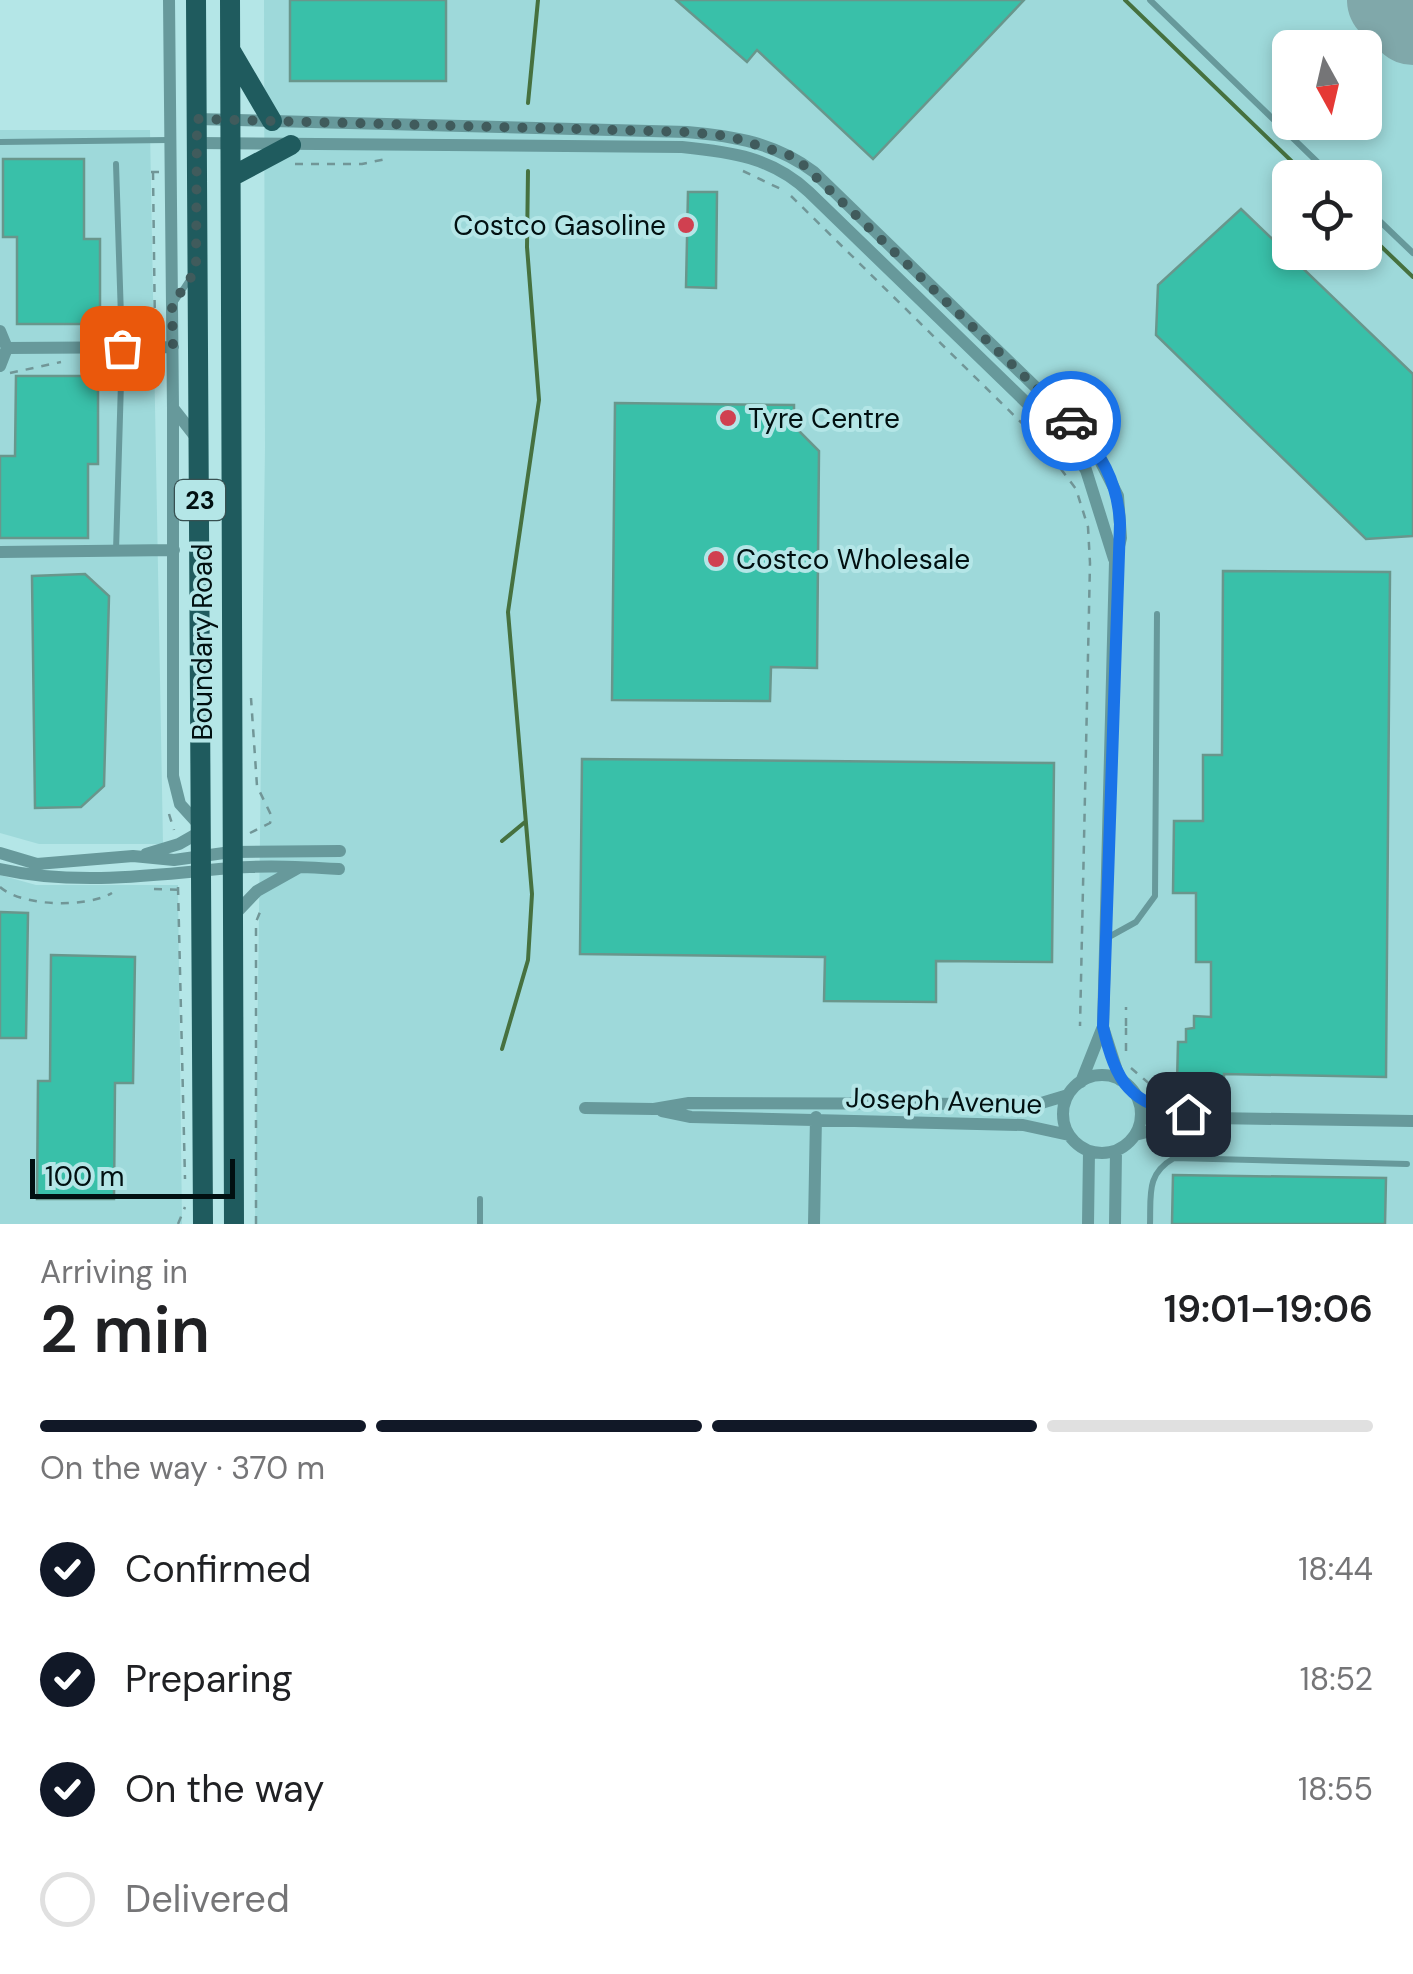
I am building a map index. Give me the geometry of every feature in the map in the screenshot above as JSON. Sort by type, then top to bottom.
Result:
[{"type":"main road","name":"Boundary Road","points":[[230,0],[239,857],[233,916],[234,1224]]},
{"type":"main road","name":"Boundary Road","points":[[193,5],[200,442],[203,1224]]},
{"type":"main road","points":[[230,49],[272,121]]},
{"type":"main road","points":[[231,177],[292,154]]},
{"type":"street","points":[[0,853],[37,864],[133,856],[179,844],[200,829],[177,794],[169,0]]},
{"type":"street","points":[[197,119],[687,132],[728,136],[795,157],[1089,439],[1118,496],[1120,538],[1115,562],[1103,1027],[1120,1080],[1139,1101],[1163,1110],[1413,1120]]},
{"type":"street","points":[[197,143],[292,154],[682,147],[737,152],[770,164],[823,205],[1066,441],[1092,486],[1115,562]]},
{"type":"street","points":[[0,332],[7,348],[0,366]]},
{"type":"street","points":[[7,348],[122,355],[173,347]]},
{"type":"street","points":[[172,408],[200,442]]},
{"type":"street","points":[[0,552],[174,550]]},
{"type":"street","points":[[0,868],[56,878],[180,874],[202,864],[239,857],[340,851]]},
{"type":"street","points":[[133,856],[202,864]]},
{"type":"street","points":[[239,857],[339,869]]},
{"type":"street","points":[[233,916],[258,891],[300,867]]},
{"type":"street","points":[[1103,1027],[1081,1082],[1068,1096],[1063,1116],[1069,1135],[1089,1151],[1116,1151],[1135,1135],[1213,1111]]},
{"type":"street","points":[[1081,1082],[1094,1076],[1120,1080]]},
{"type":"street","name":"Joseph Avenue","points":[[585,1108],[654,1109],[690,1103],[1038,1104],[1068,1096]]},
{"type":"street","points":[[1135,1135],[1140,1124],[1139,1101]]},
{"type":"street","name":"Joseph Avenue","points":[[814,1224],[816,1104]]},
{"type":"street","name":"Joseph Avenue","points":[[654,1109],[691,1117],[1023,1124],[1069,1135]]},
{"type":"street","points":[[1088,1224],[1089,1151]]},
{"type":"street","points":[[1114,1224],[1116,1151]]},
{"type":"lane","points":[[1150,0],[1315,160]]},
{"type":"lane","points":[[0,142],[170,140]]},
{"type":"lane","points":[[116,164],[122,355],[116,552]]},
{"type":"lane","points":[[1382,223],[1413,253]]},
{"type":"lane","points":[[172,305],[196,270]]},
{"type":"lane","points":[[1106,939],[1136,922],[1155,896],[1157,614]]},
{"type":"lane","points":[[1150,1224],[1151,1178],[1156,1168],[1174,1158],[1407,1164]]},
{"type":"lane","points":[[480,1200],[480,1224]]},
{"type":"path","points":[[292,154],[362,164],[391,157]]},
{"type":"path","points":[[734,166],[789,194],[1039,440],[1076,489],[1088,526],[1090,563],[1080,1026]]},
{"type":"path","points":[[153,172],[156,347]]},
{"type":"path","points":[[78,362],[122,355]]},
{"type":"path","points":[[0,378],[65,362]]},
{"type":"path","points":[[239,857],[250,833],[270,824],[272,817],[258,786],[250,691]]},
{"type":"path","points":[[177,794],[168,806],[179,844]]},
{"type":"path","points":[[180,874],[184,1185]]},
{"type":"path","points":[[0,887],[11,896],[24,899],[98,901],[120,888]]},
{"type":"path","points":[[139,889],[178,890]]},
{"type":"path","points":[[256,1224],[256,922],[264,904],[258,891]]},
{"type":"path","points":[[1126,1008],[1129,1064],[1138,1077],[1164,1094]]},
{"type":"path","points":[[1194,1100],[1212,1100],[1213,1111]]},
{"type":"path","points":[[178,1224],[185,1205]]},
{"type":"shaded area","points":[[264,0],[1413,0],[1413,1224],[255,1224],[265,446]]},
{"type":"shaded area","points":[[0,130],[150,130],[163,844],[39,844],[0,833]]},
{"type":"shaded area","points":[[0,875],[36,885],[178,885],[182,1224],[0,1224]]},
{"type":"building","points":[[290,0],[446,0],[446,81],[290,81]]},
{"type":"building","points":[[676,0],[1024,0],[873,159],[757,50],[747,62]]},
{"type":"building","points":[[3,159],[84,159],[84,239],[100,239],[100,324],[17,324],[17,237],[3,237]]},
{"type":"building","points":[[688,192],[717,192],[716,288],[686,287]]},
{"type":"building","points":[[1241,209],[1272,239],[1272,270],[1305,270],[1413,374],[1413,536],[1366,539],[1156,335],[1158,285]]},
{"type":"building","points":[[16,376],[98,376],[98,464],[88,464],[88,538],[0,538],[0,456],[15,456]]},
{"type":"building","name":"Costco Wholesale","points":[[615,403],[794,405],[794,426],[819,451],[817,668],[771,667],[770,701],[612,700]]},
{"type":"building","points":[[1223,571],[1390,572],[1386,1077],[1224,1074],[1224,1084],[1177,1084],[1178,1042],[1186,1042],[1186,1029],[1194,1028],[1194,1016],[1211,1017],[1211,962],[1196,962],[1196,893],[1173,893],[1174,821],[1203,821],[1203,755],[1222,755]]},
{"type":"building","points":[[85,574],[109,596],[104,786],[81,807],[35,808],[32,576]]},
{"type":"building","points":[[582,759],[1054,763],[1052,962],[936,961],[936,1002],[824,1001],[825,957],[580,954]]},
{"type":"building","points":[[0,912],[28,913],[26,1038],[0,1038]]},
{"type":"building","points":[[51,955],[135,957],[133,1083],[115,1083],[114,1199],[37,1199],[38,1081],[50,1081]]},
{"type":"building","points":[[1173,1175],[1386,1178],[1385,1224],[1172,1224]]},
{"type":"waterway","points":[[528,103],[538,0]]},
{"type":"waterway","points":[[1125,0],[1290,160]]},
{"type":"waterway","points":[[502,1049],[528,960],[532,894],[508,612],[539,400],[527,247],[528,171]]},
{"type":"waterway","points":[[1382,247],[1413,277]]},
{"type":"waterway","points":[[502,841],[525,822]]},
{"type":"runway","points":[[1393,0],[1413,19]]},
{"type":"way so far","points":[[122,348],[173,347],[172,305],[196,270],[197,119],[687,132],[728,136],[795,157],[1071,421]]},
{"type":"place","name":"Costco Gasoline","points":[[686,225]]},
{"type":"place","name":"Tyre Centre","points":[[728,418]]},
{"type":"place","name":"Costco Wholesale","points":[[716,559]]},
{"type":"route","points":[[1071,421],[1089,439],[1106,468],[1118,496],[1120,524],[1115,562],[1103,1027],[1120,1080],[1139,1101],[1188,1114]]}]
